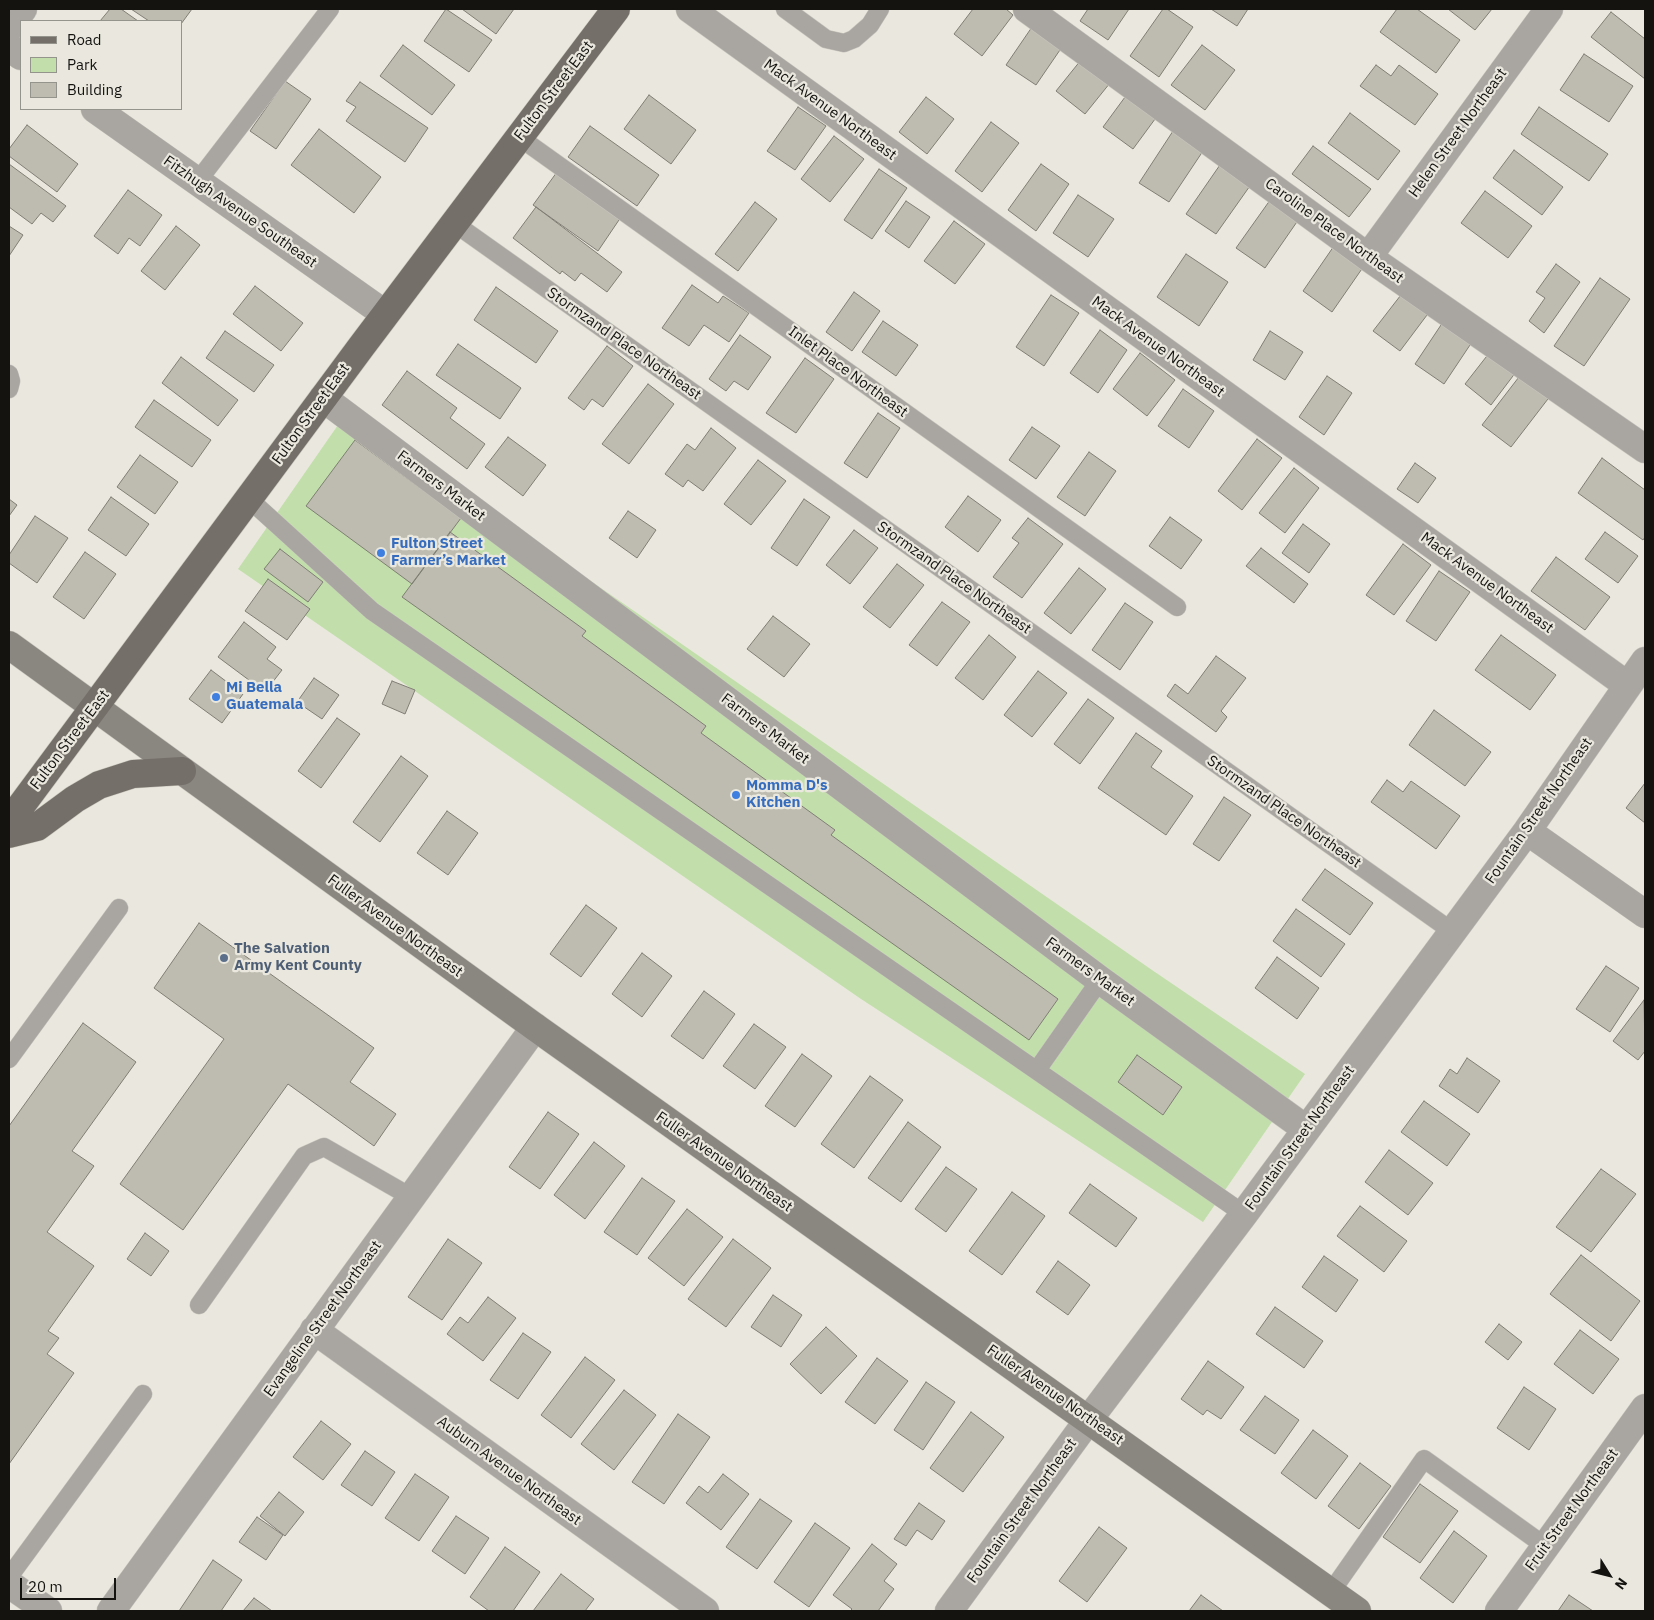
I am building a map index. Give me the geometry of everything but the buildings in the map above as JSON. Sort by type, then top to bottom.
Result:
[{"type":"main road","name":"Fulton Street East","points":[[9,822],[385,314],[616,9]]},
{"type":"main road","name":"Fuller Avenue Northeast","points":[[9,645],[535,1027],[1357,1611]]},
{"type":"main road","points":[[9,834],[37,827],[75,799],[99,785],[133,774],[182,771]]},
{"type":"street","points":[[9,28],[23,9]]},
{"type":"street","name":"Mack Avenue Northeast","points":[[690,9],[1627,685]]},
{"type":"street","name":"Caroline Place Northeast","points":[[1027,9],[1368,257],[1645,449]]},
{"type":"street","name":"Helen Street Northeast","points":[[1368,257],[1549,9]]},
{"type":"street","points":[[9,47],[20,55]]},
{"type":"street","name":"Fitzhugh Avenue Southeast","points":[[96,110],[385,314]]},
{"type":"street","name":"Farmers Market","points":[[323,398],[1100,980],[1306,1129]]},
{"type":"street","name":"Fountain Street Northeast","points":[[949,1611],[1089,1419],[1244,1214],[1527,831],[1645,661]]},
{"type":"street","points":[[1527,831],[1645,914]]},
{"type":"street","name":"Evangeline Street Northeast","points":[[111,1611],[535,1027]]},
{"type":"street","name":"Auburn Avenue Northeast","points":[[314,1330],[705,1611]]},
{"type":"street","name":"Fruit Street Northeast","points":[[1499,1611],[1645,1408]]},
{"type":"street","points":[[9,1584],[48,1611]]},
{"type":"lane","points":[[197,182],[330,9]]},
{"type":"lane","points":[[785,9],[826,39],[844,43],[854,40],[870,25],[880,9]]},
{"type":"lane","name":"Inlet Place Northeast","points":[[519,137],[1177,607]]},
{"type":"lane","name":"Stormzand Place Northeast","points":[[454,224],[1453,932]]},
{"type":"lane","points":[[9,374],[11,381],[9,389]]},
{"type":"lane","points":[[248,499],[372,611],[1244,1214]]},
{"type":"lane","points":[[9,1059],[119,908]]},
{"type":"lane","points":[[1037,1070],[1100,980]]},
{"type":"lane","points":[[199,1305],[304,1156],[324,1146],[411,1198]]},
{"type":"lane","points":[[9,1577],[142,1394]]},
{"type":"lane","points":[[1331,1592],[1424,1460],[1545,1546]]},
{"type":"green space","points":[[347,412],[1305,1074],[1203,1222],[861,999],[238,569]]},
{"type":"place","name":"Fulton Street Farmer’s Market","points":[[381,553]]},
{"type":"place","name":"Mi Bella Guatemala","points":[[216,697]]},
{"type":"place","name":"Momma D's Kitchen","points":[[736,795]]},
{"type":"place","name":"The Salvation Army Kent County","points":[[224,958]]}]
